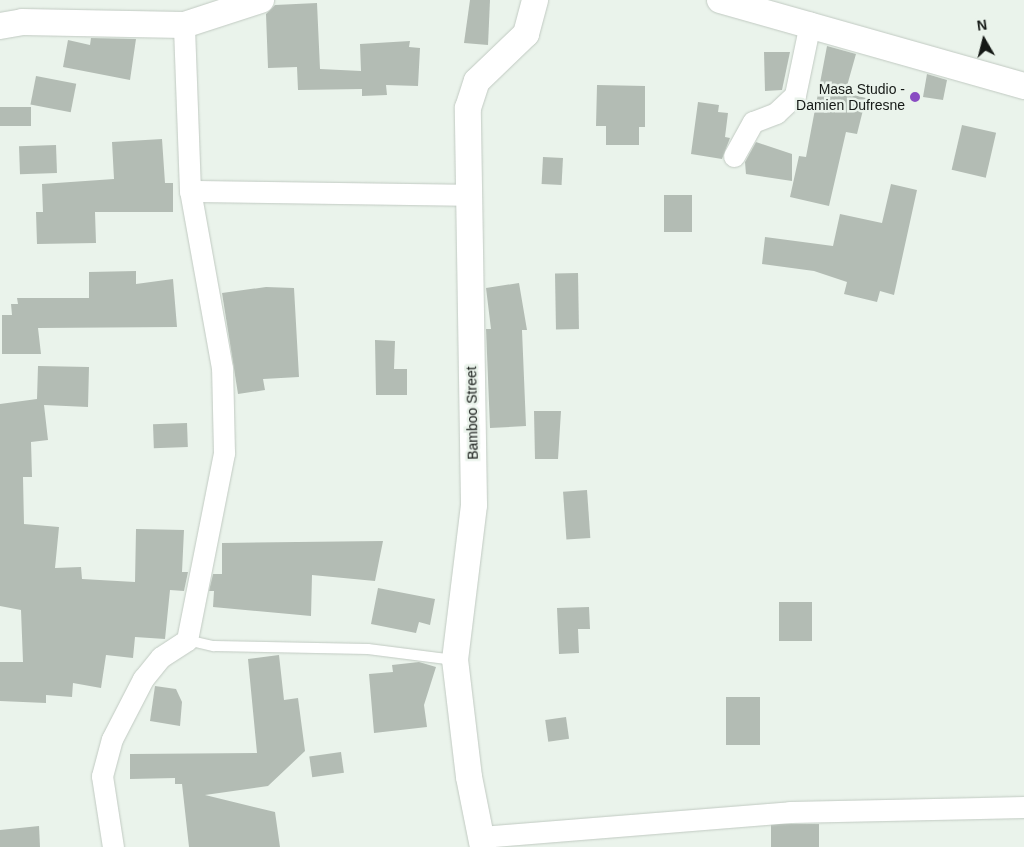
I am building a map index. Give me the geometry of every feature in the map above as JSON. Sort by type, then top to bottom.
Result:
[{"type":"street","points":[[0,26],[22,22],[184,25],[261,0]]},
{"type":"street","name":"Bamboo Street","points":[[482,842],[455,660],[474,505],[469,195],[470,94],[477,81],[523,39],[535,0]]},
{"type":"street","points":[[720,0],[810,22],[1024,86]]},
{"type":"street","points":[[734,156],[753,122],[776,113],[795,95],[810,22]]},
{"type":"street","points":[[113,847],[102,776],[112,739],[142,679],[161,657],[187,640],[224,453],[225,408],[222,368],[190,191],[184,25]]},
{"type":"street","points":[[190,191],[469,195]]},
{"type":"street","points":[[482,842],[790,812],[1024,807]]},
{"type":"lane","points":[[187,640],[214,646],[368,649],[455,660]]},
{"type":"building","points":[[470,0],[490,0],[488,45],[464,43]]},
{"type":"building","points":[[317,3],[320,69],[361,71],[360,44],[410,41],[409,47],[420,48],[418,86],[386,85],[387,95],[362,96],[362,89],[298,90],[297,67],[268,68],[266,14],[275,5]]},
{"type":"building","points":[[91,38],[136,39],[130,80],[63,67],[68,40],[90,45]]},
{"type":"building","points":[[827,46],[856,54],[845,93],[866,98],[857,134],[846,132],[829,206],[790,197],[799,156],[806,157]]},
{"type":"building","points":[[764,52],[790,52],[782,90],[765,91]]},
{"type":"building","points":[[927,74],[947,80],[943,100],[923,97]]},
{"type":"building","points":[[36,76],[76,84],[71,112],[30,104]]},
{"type":"building","points":[[597,85],[645,86],[645,127],[639,127],[639,145],[606,145],[606,126],[596,126]]},
{"type":"building","points":[[698,102],[719,105],[718,112],[728,113],[725,137],[730,138],[722,159],[691,154]]},
{"type":"building","points":[[0,107],[31,107],[31,126],[0,126]]},
{"type":"building","points":[[962,125],[996,133],[986,178],[952,170]]},
{"type":"building","points":[[162,139],[165,183],[173,183],[173,212],[95,212],[96,243],[37,244],[36,212],[43,212],[42,184],[114,179],[112,142]]},
{"type":"building","points":[[756,142],[792,154],[792,181],[746,174],[745,162]]},
{"type":"building","points":[[56,145],[57,173],[20,174],[19,146]]},
{"type":"building","points":[[543,157],[563,158],[562,185],[542,184]]},
{"type":"building","points":[[891,184],[917,190],[894,295],[880,291],[877,302],[844,294],[847,282],[814,271],[762,264],[765,237],[833,246],[840,214],[882,223]]},
{"type":"building","points":[[664,195],[692,195],[692,232],[664,232]]},
{"type":"building","points":[[136,271],[136,284],[173,279],[177,327],[38,328],[41,354],[2,354],[2,315],[12,315],[11,304],[18,304],[17,298],[89,298],[89,272]]},
{"type":"building","points":[[555,273],[578,273],[579,329],[556,329]]},
{"type":"building","points":[[519,283],[527,330],[522,330],[526,426],[490,428],[486,329],[491,329],[486,288]]},
{"type":"building","points":[[266,287],[294,288],[299,377],[263,379],[265,390],[238,394],[222,293]]},
{"type":"building","points":[[375,340],[395,341],[394,369],[407,369],[407,395],[376,395]]},
{"type":"building","points":[[38,366],[89,367],[88,407],[44,405],[48,440],[31,442],[32,477],[23,477],[24,524],[59,527],[55,568],[81,567],[82,579],[135,582],[136,529],[184,530],[182,572],[188,572],[184,591],[170,590],[165,639],[135,637],[133,658],[106,655],[101,688],[73,683],[72,697],[46,695],[46,703],[0,701],[0,662],[23,662],[21,610],[0,606],[0,404],[37,399]]},
{"type":"building","points":[[534,411],[561,411],[558,459],[535,459]]},
{"type":"building","points":[[187,423],[188,447],[154,448],[153,424]]},
{"type":"building","points":[[587,490],[590,538],[566,540],[563,492]]},
{"type":"building","points":[[383,541],[375,581],[312,575],[311,616],[213,607],[214,591],[209,591],[213,574],[222,574],[222,543]]},
{"type":"building","points":[[378,588],[435,599],[430,625],[419,622],[416,633],[371,624]]},
{"type":"building","points":[[779,602],[812,602],[812,641],[779,641]]},
{"type":"building","points":[[589,607],[590,629],[578,629],[579,653],[559,654],[557,608]]},
{"type":"building","points":[[279,655],[284,700],[298,698],[305,751],[268,786],[205,795],[275,812],[280,847],[189,847],[182,784],[175,784],[175,778],[130,779],[130,754],[257,753],[248,659]]},
{"type":"building","points":[[419,662],[436,667],[424,705],[427,727],[374,733],[369,674],[393,672],[392,665]]},
{"type":"building","points":[[155,686],[176,689],[182,702],[180,726],[150,721]]},
{"type":"building","points":[[726,697],[760,697],[760,745],[726,745]]},
{"type":"building","points":[[566,717],[569,739],[548,742],[545,720]]},
{"type":"building","points":[[341,752],[344,773],[312,777],[309,756]]},
{"type":"building","points":[[771,824],[819,824],[819,847],[771,847]]},
{"type":"building","points":[[39,826],[40,847],[0,847],[0,830]]},
{"type":"place","name":"Masa Studio - Damien Dufresne","points":[[915,97]]}]
